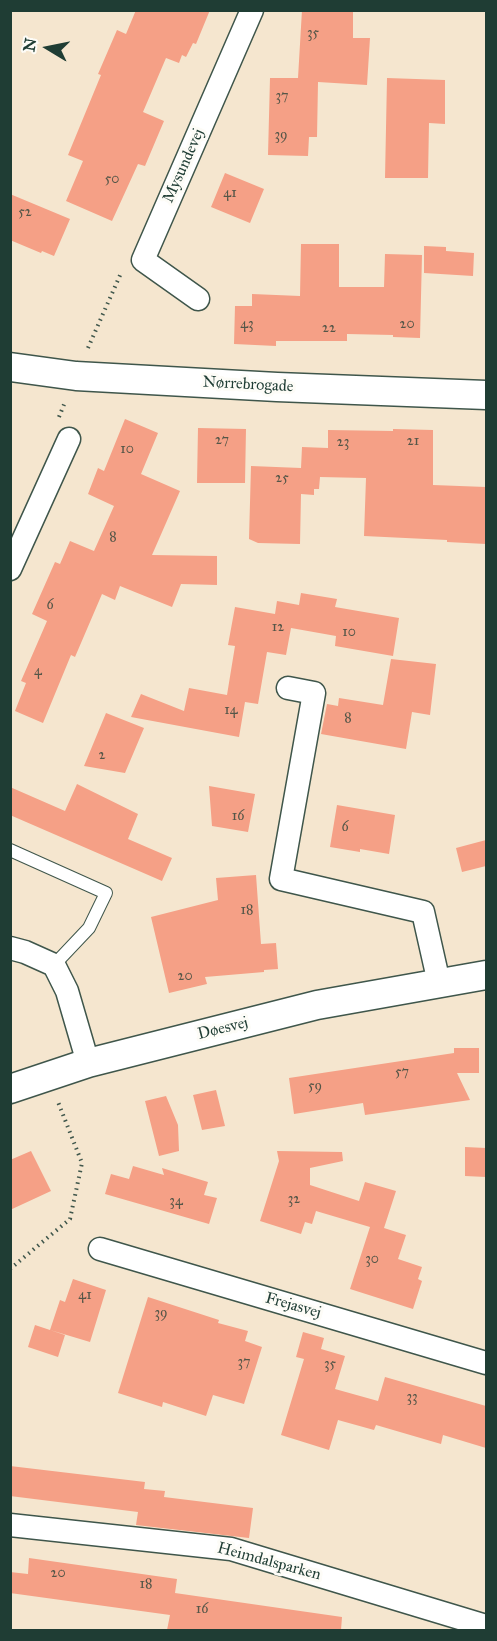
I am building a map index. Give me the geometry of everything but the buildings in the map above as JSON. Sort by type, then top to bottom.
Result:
[{"type":"street","name":"Mysundevej","points":[[143,260],[252,10]]},
{"type":"street","points":[[143,260],[198,299]]},
{"type":"street","name":"Nørrebrogade","points":[[10,367],[76,376],[486,395]]},
{"type":"street","points":[[10,569],[69,439]]},
{"type":"street","points":[[288,688],[314,693],[281,879],[423,912],[439,983]]},
{"type":"street","points":[[10,948],[54,965],[67,991],[88,1063]]},
{"type":"street","name":"Døesvej","points":[[10,1089],[88,1063],[317,1005],[486,975]]},
{"type":"street","name":"Frejasvej","points":[[100,1249],[486,1363]]},
{"type":"street","name":"Heimdalsparken","points":[[10,1525],[231,1549],[486,1626]]},
{"type":"lane","points":[[10,849],[106,893],[89,928],[54,965]]},
{"type":"path","points":[[92,338],[122,271],[143,260]]},
{"type":"path","points":[[10,1269],[70,1219],[82,1163],[47,1076]]}]
